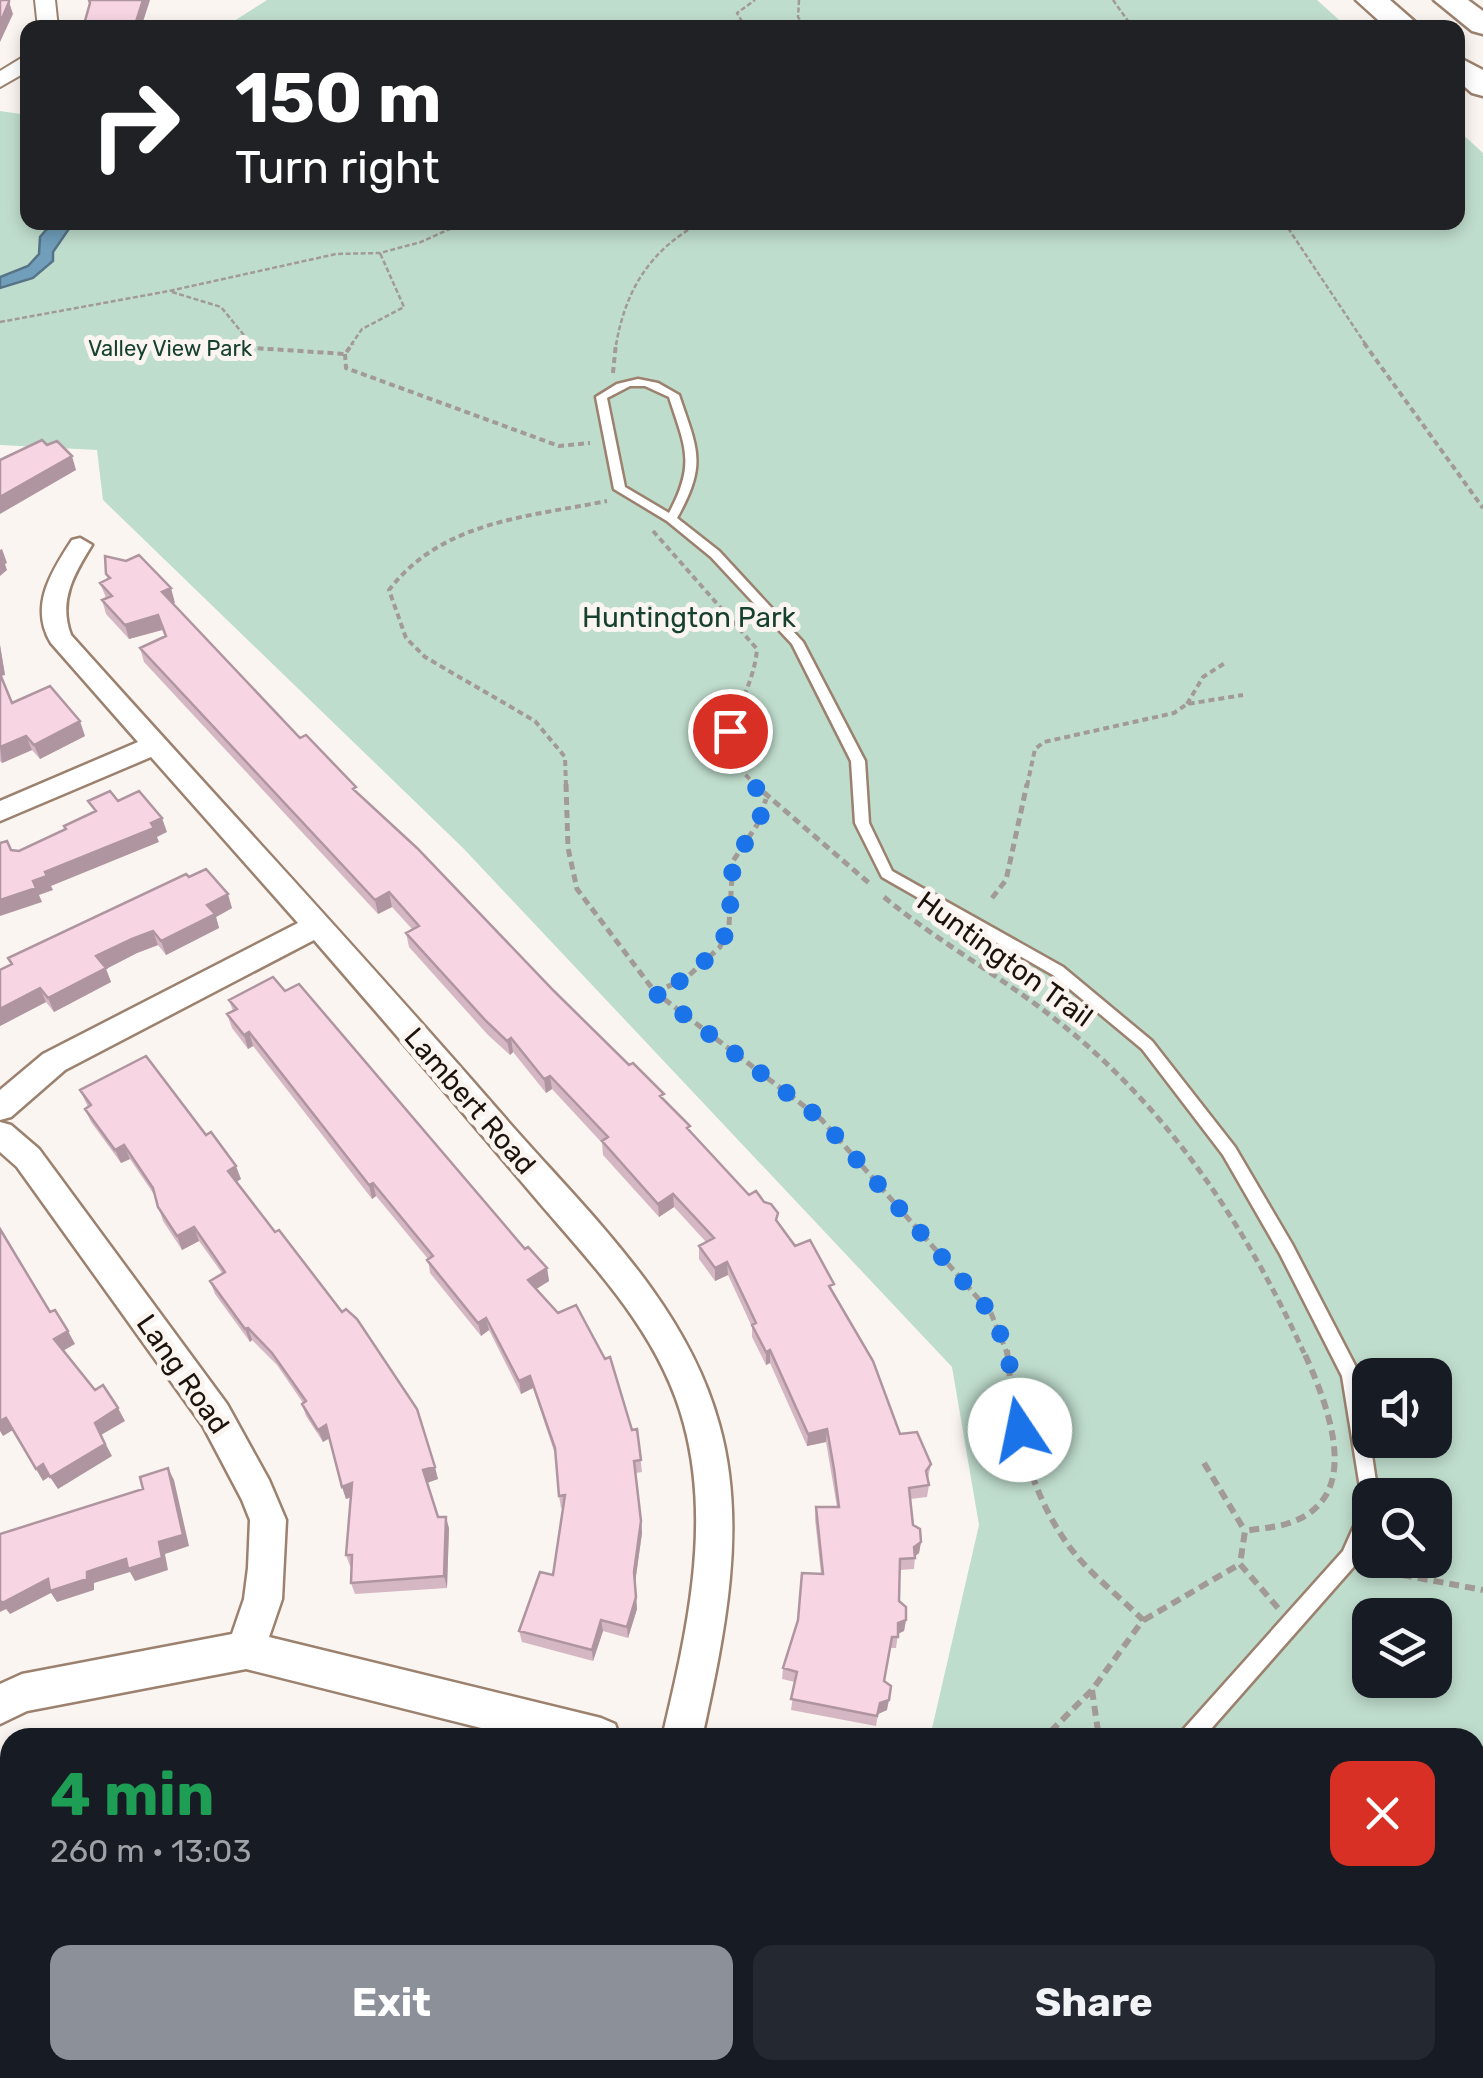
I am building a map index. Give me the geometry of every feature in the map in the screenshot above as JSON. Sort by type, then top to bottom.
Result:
[{"type":"highway","points":[[1371,0],[1397,20]]},
{"type":"highway","points":[[1449,0],[1483,25]]},
{"type":"street","points":[[0,82],[20,66]]},
{"type":"street","name":"Lambert Road","points":[[80,545],[56,587],[52,608],[55,629],[154,746],[319,925],[665,1333],[689,1382],[713,1471],[718,1523],[715,1574],[684,1728]]},
{"type":"street","points":[[0,812],[154,746]]},
{"type":"street","points":[[0,1108],[54,1062],[319,925]]},
{"type":"street","name":"Lang Road","points":[[0,1134],[28,1158],[215,1416],[244,1465],[268,1520],[263,1599],[246,1650]]},
{"type":"street","points":[[0,1704],[22,1693],[246,1650],[561,1728]]},
{"type":"lane","points":[[671,519],[692,483],[695,465],[674,395],[650,382],[618,384],[601,397],[620,489],[671,519],[714,554],[797,642],[858,762],[862,823],[887,874],[1058,971],[1147,1046],[1229,1151],[1286,1249],[1351,1375],[1366,1478]]},
{"type":"lane","points":[[1198,1728],[1352,1552]]},
{"type":"path","points":[[742,20],[737,12],[755,0]]},
{"type":"path","points":[[1112,0],[1128,20]]},
{"type":"path","points":[[0,322],[169,291],[336,254],[380,254],[447,230]]},
{"type":"path","points":[[618,384],[613,376],[615,342],[625,296],[650,256],[686,230]]},
{"type":"path","points":[[1289,230],[1405,404],[1483,508]]},
{"type":"path","points":[[380,254],[404,307],[362,329],[345,354],[346,368],[559,446],[610,441]]},
{"type":"path","points":[[169,291],[221,307],[254,348],[345,354]]},
{"type":"path","points":[[622,505],[610,500],[453,537],[402,568],[389,590],[406,638],[425,656],[535,721],[565,757],[568,848],[577,889],[654,992],[821,1119],[991,1313],[1007,1349],[1012,1402],[1034,1485],[1067,1544],[1143,1620]]},
{"type":"path","points":[[643,519],[757,649],[758,665],[739,701],[730,748],[740,772],[870,884]]},
{"type":"path","points":[[992,898],[1006,880],[1035,749],[1044,742],[1174,713],[1187,704],[1203,678],[1225,663]]},
{"type":"path","points":[[1187,704],[1244,694]]},
{"type":"path","points":[[654,992],[685,979],[720,947],[729,925],[733,861],[758,825],[766,798]]},
{"type":"path","name":"Huntington Trail","points":[[884,896],[912,922],[1053,1017],[1135,1091],[1215,1190],[1268,1274],[1322,1392],[1336,1458],[1329,1494],[1294,1522],[1245,1531]]},
{"type":"path","points":[[1204,1464],[1245,1531],[1240,1564],[1290,1622]]},
{"type":"path","points":[[1350,1557],[1402,1575],[1483,1590]]},
{"type":"path","points":[[1054,1728],[1092,1690],[1143,1620],[1240,1564]]},
{"type":"path","points":[[1092,1690],[1098,1728]]},
{"type":"green space","points":[[267,0],[1317,0],[1339,20],[236,20]]},
{"type":"green space","points":[[0,111],[20,114],[20,230],[1465,230],[1465,136],[1483,153],[1483,1728],[932,1728],[979,1525],[952,1367],[463,848],[103,500],[97,450],[0,445]]},
{"type":"water","points":[[46,230],[68,230],[53,252],[53,261],[33,278],[0,288],[0,277],[28,266],[39,254],[40,237]]},
{"type":"building","points":[[0,0],[9,2],[0,23]]},
{"type":"building","points":[[89,0],[143,0],[137,20],[85,20]]},
{"type":"building","points":[[42,440],[47,445],[57,441],[72,456],[0,497],[0,460]]},
{"type":"building","points":[[139,555],[171,588],[162,592],[300,738],[306,735],[356,787],[353,789],[417,848],[554,991],[664,1094],[660,1096],[749,1195],[756,1191],[764,1202],[771,1204],[778,1213],[776,1220],[795,1246],[810,1240],[834,1284],[829,1286],[873,1361],[900,1434],[917,1432],[931,1464],[926,1471],[929,1485],[909,1488],[913,1525],[920,1529],[921,1542],[914,1547],[915,1558],[900,1559],[899,1601],[906,1607],[906,1620],[898,1623],[898,1637],[892,1637],[884,1681],[891,1686],[889,1700],[880,1703],[877,1716],[791,1699],[797,1672],[783,1668],[798,1620],[802,1573],[823,1574],[816,1507],[839,1507],[834,1469],[827,1429],[808,1434],[770,1350],[766,1352],[752,1325],[756,1323],[727,1262],[715,1268],[699,1246],[714,1238],[673,1194],[658,1204],[602,1141],[608,1137],[550,1076],[544,1079],[511,1038],[507,1041],[486,1021],[406,933],[419,926],[389,892],[375,900],[140,648],[166,636],[158,615],[125,625],[102,600],[112,596],[100,583],[110,578],[106,574],[105,556],[126,561]]},
{"type":"building","points":[[0,674],[12,703],[50,686],[80,721],[34,745],[26,736],[0,747]]},
{"type":"building","points":[[110,791],[118,801],[139,791],[162,818],[151,823],[154,828],[45,872],[47,876],[33,881],[36,888],[0,900],[0,843],[7,841],[11,850],[19,851],[66,829],[64,826],[96,811],[88,801]]},
{"type":"building","points":[[206,869],[228,894],[207,905],[215,914],[161,941],[153,931],[132,939],[96,956],[106,968],[48,998],[40,988],[0,1009],[0,970],[12,964],[8,958],[186,874],[189,877]]},
{"type":"building","points":[[273,977],[285,991],[299,984],[525,1249],[528,1247],[547,1268],[528,1280],[558,1313],[576,1305],[605,1359],[610,1357],[632,1430],[637,1429],[641,1460],[634,1461],[641,1521],[634,1572],[636,1597],[627,1627],[601,1620],[592,1650],[519,1631],[540,1572],[553,1575],[565,1495],[559,1496],[555,1448],[530,1376],[519,1381],[486,1318],[478,1323],[427,1260],[433,1256],[373,1183],[369,1185],[249,1032],[244,1035],[227,1014],[237,1009],[229,1000]]},
{"type":"building","points":[[146,1056],[206,1135],[211,1132],[236,1166],[228,1171],[275,1232],[279,1230],[342,1312],[346,1309],[357,1319],[417,1409],[435,1467],[423,1470],[438,1517],[446,1517],[444,1576],[351,1583],[352,1555],[346,1555],[352,1483],[342,1487],[326,1425],[318,1430],[302,1404],[306,1401],[272,1353],[245,1329],[210,1281],[225,1272],[194,1227],[177,1236],[158,1207],[153,1188],[124,1145],[115,1150],[85,1109],[91,1105],[80,1090]]},
{"type":"building","points":[[0,1229],[50,1312],[55,1310],[68,1331],[54,1339],[95,1390],[103,1385],[118,1408],[95,1423],[105,1444],[50,1477],[43,1464],[36,1469],[6,1418],[0,1421]]},
{"type":"building","points":[[168,1468],[183,1535],[159,1542],[162,1558],[128,1569],[126,1559],[87,1572],[87,1579],[50,1591],[48,1579],[2,1603],[0,1534],[143,1489],[140,1477]]},
{"type":"route","points":[[730,731],[730,748],[740,772],[766,798],[758,825],[733,861],[729,925],[720,947],[685,979],[654,992],[821,1119],[991,1313],[1007,1349],[1012,1402],[1020,1430]]},
{"type":"park label","name":"Valley View Park","points":[[170,348]]},
{"type":"park label","name":"Huntington Park","points":[[689,617]]}]
